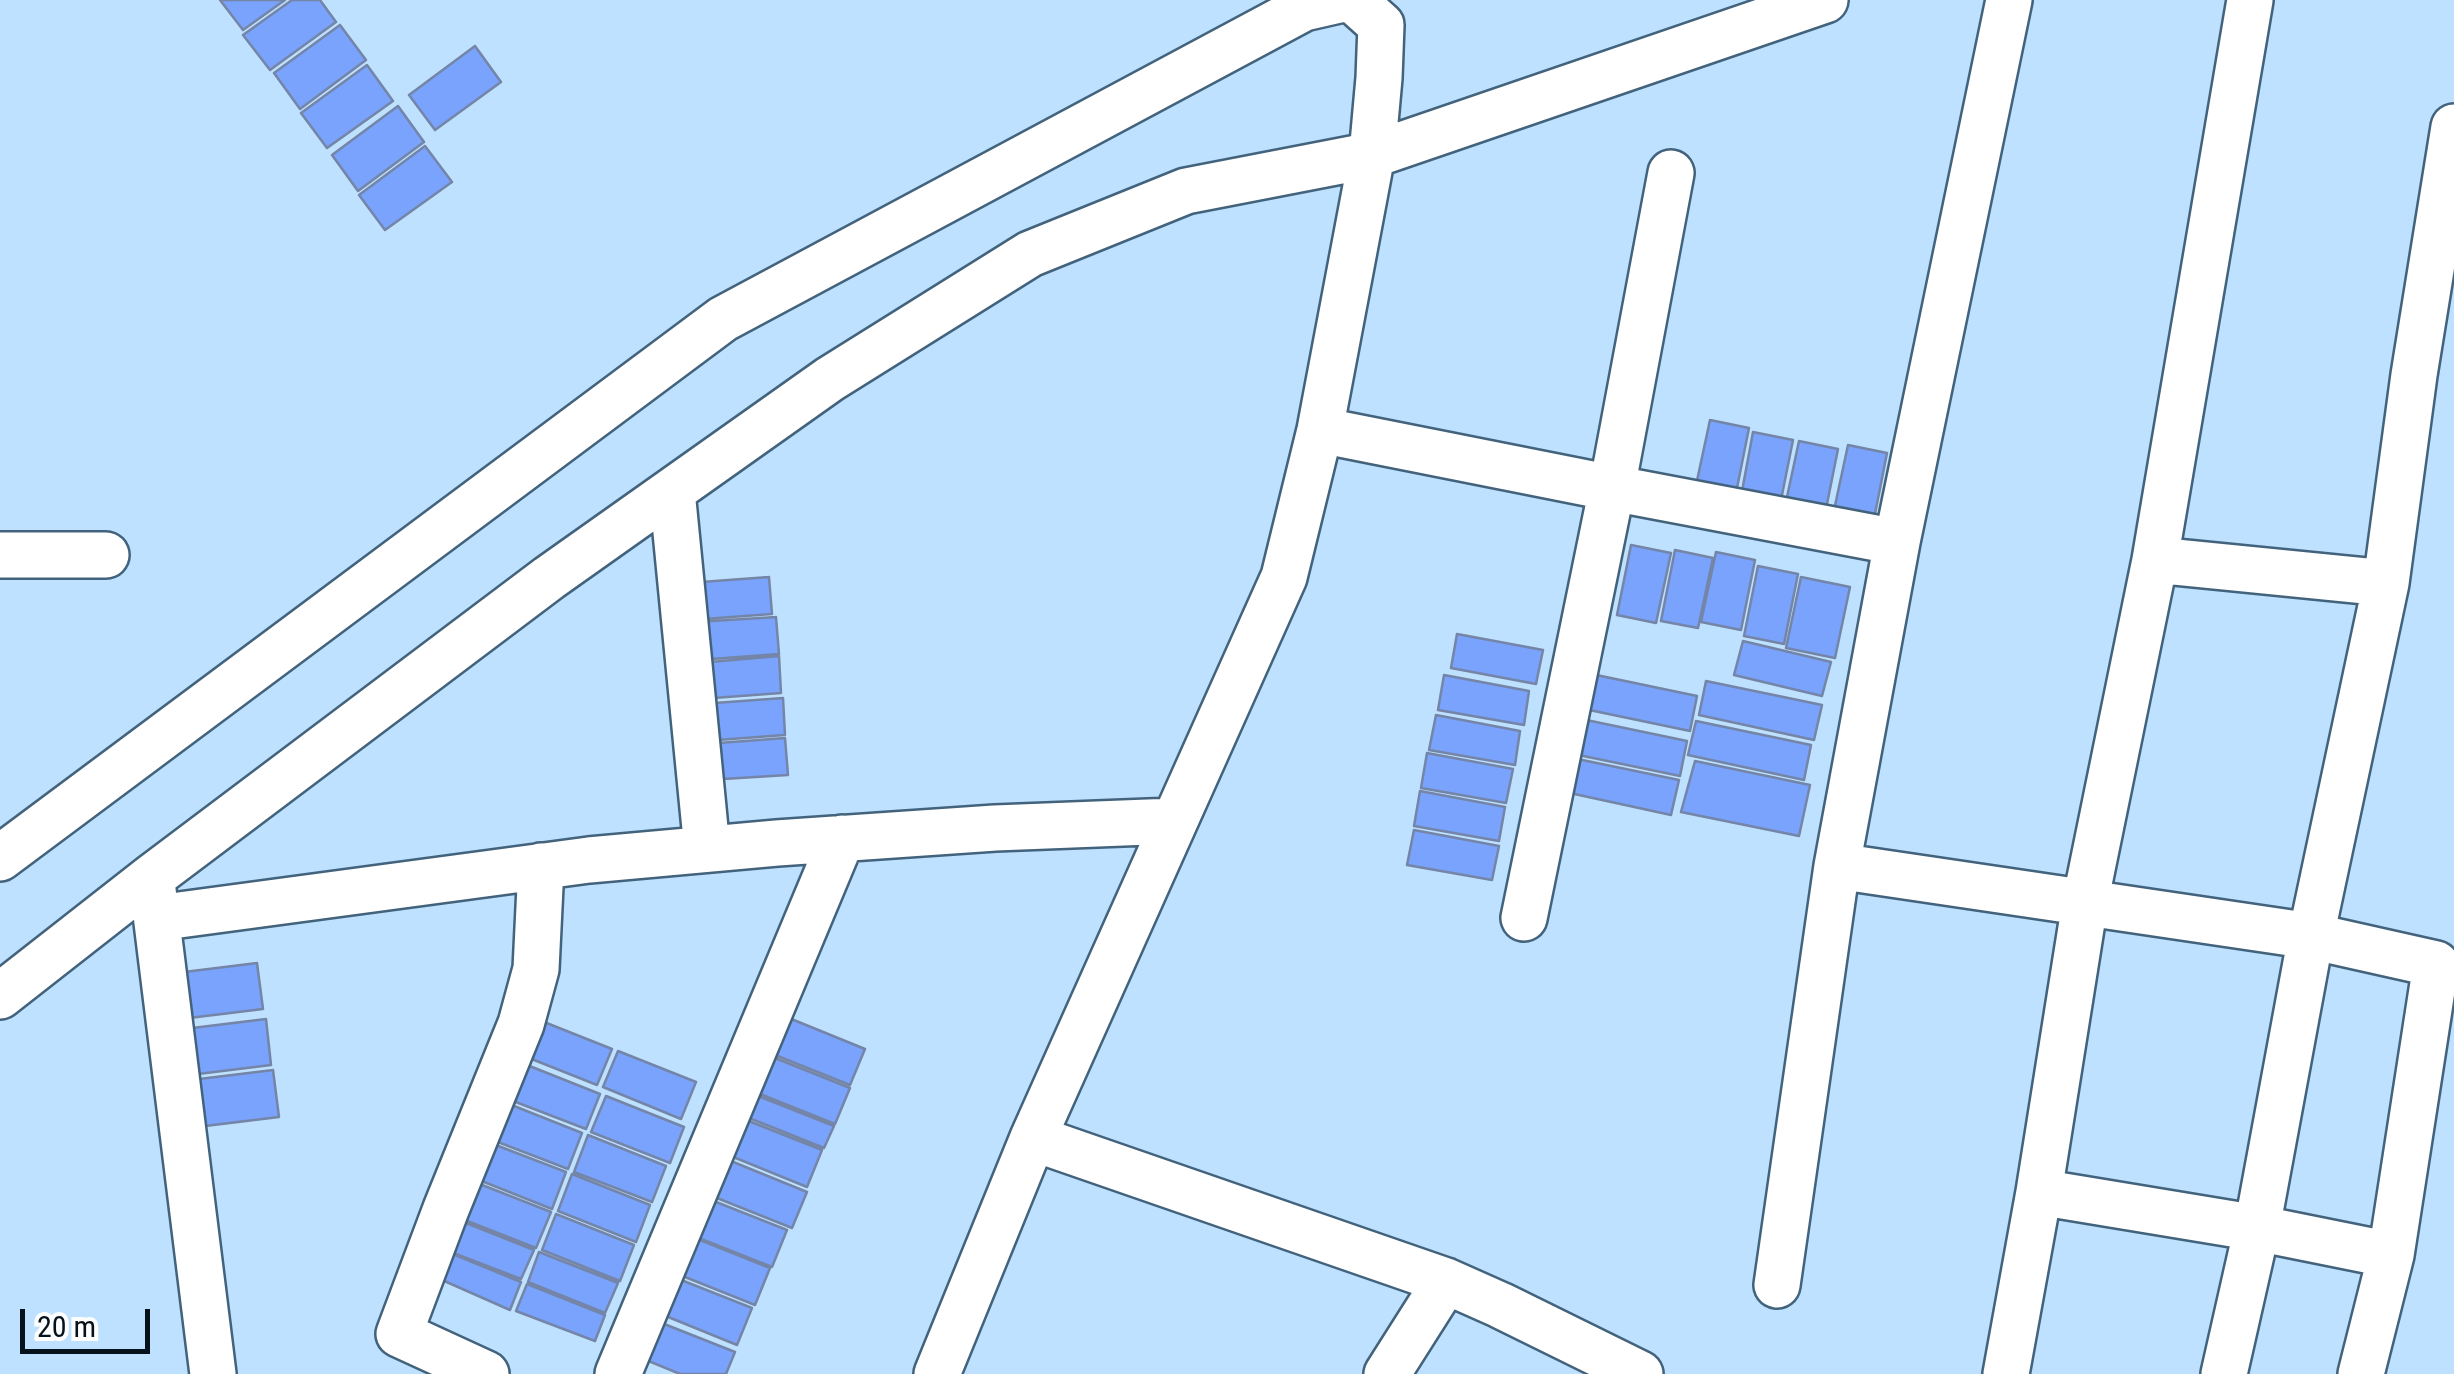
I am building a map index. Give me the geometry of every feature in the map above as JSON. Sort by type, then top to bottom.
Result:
[{"type":"street","points":[[0,858],[723,319],[1304,8],[1339,0]]},
{"type":"street","points":[[0,996],[154,898],[533,590],[830,379],[1030,254],[1186,191],[1372,155],[1825,0]]},
{"type":"street","points":[[1777,1284],[1836,866],[1897,542],[2009,0]]},
{"type":"street","points":[[2006,1374],[2040,1192],[2085,903],[2155,560],[2250,0]]},
{"type":"street","points":[[937,1374],[1033,1138],[1284,577],[1320,430],[1372,155],[1379,78],[1367,12]]},
{"type":"street","points":[[2224,1374],[2258,1228],[2311,936],[2386,583],[2454,127]]},
{"type":"street","points":[[1524,918],[1671,174]]},
{"type":"street","points":[[1320,430],[1897,542]]},
{"type":"street","points":[[672,491],[707,849]]},
{"type":"street","points":[[0,555],[106,555]]},
{"type":"street","points":[[2155,560],[2386,583]]},
{"type":"street","points":[[154,898],[842,838],[1174,821]]},
{"type":"street","points":[[618,1374],[842,838]]},
{"type":"street","points":[[486,1374],[399,1334],[521,1024],[536,969],[542,866]]},
{"type":"street","points":[[1836,866],[2311,936],[2436,964],[2392,1255],[2361,1374]]},
{"type":"street","points":[[154,898],[213,1374]]},
{"type":"street","points":[[1033,1138],[1446,1281],[1640,1374]]},
{"type":"street","points":[[2040,1192],[2392,1255]]},
{"type":"street","points":[[1388,1374],[1446,1281]]},
{"type":"building","points":[[220,0],[285,0],[243,30]]},
{"type":"building","points":[[292,0],[320,0],[336,22],[270,70],[243,35]]},
{"type":"building","points":[[340,25],[366,60],[300,109],[274,73]]},
{"type":"building","points":[[475,46],[501,82],[435,130],[409,95]]},
{"type":"building","points":[[367,65],[393,101],[327,148],[301,113]]},
{"type":"building","points":[[398,106],[424,142],[358,191],[332,155]]},
{"type":"building","points":[[425,146],[452,182],[385,230],[359,195]]},
{"type":"building","points":[[1710,420],[1749,428],[1735,498],[1695,490]]},
{"type":"building","points":[[1753,432],[1793,440],[1779,510],[1740,502]]},
{"type":"building","points":[[1799,441],[1838,449],[1824,519],[1784,511]]},
{"type":"building","points":[[1848,445],[1887,453],[1873,524],[1833,515]]},
{"type":"building","points":[[1631,545],[1671,553],[1656,623],[1617,615]]},
{"type":"building","points":[[1675,550],[1713,558],[1698,628],[1661,621]]},
{"type":"building","points":[[1716,552],[1755,560],[1741,630],[1701,622]]},
{"type":"building","points":[[1758,566],[1798,574],[1784,644],[1744,636]]},
{"type":"building","points":[[769,577],[772,614],[691,620],[688,583]]},
{"type":"building","points":[[1801,577],[1850,587],[1835,658],[1786,648]]},
{"type":"building","points":[[776,617],[779,654],[698,660],[696,622]]},
{"type":"building","points":[[1457,634],[1543,650],[1536,684],[1451,668]]},
{"type":"building","points":[[1743,641],[1831,662],[1822,696],[1734,675]]},
{"type":"building","points":[[779,656],[781,693],[700,699],[698,663]]},
{"type":"building","points":[[1582,672],[1697,696],[1690,731],[1575,707]]},
{"type":"building","points":[[1444,675],[1529,691],[1524,725],[1438,710]]},
{"type":"building","points":[[1706,681],[1822,705],[1814,740],[1699,715]]},
{"type":"building","points":[[783,698],[785,735],[704,741],[701,704]]},
{"type":"building","points":[[1436,715],[1520,731],[1515,765],[1429,750]]},
{"type":"building","points":[[1572,717],[1687,741],[1680,776],[1564,752]]},
{"type":"building","points":[[1696,721],[1811,745],[1804,780],[1688,755]]},
{"type":"building","points":[[785,738],[788,775],[707,780],[705,744]]},
{"type":"building","points":[[1427,753],[1513,769],[1506,803],[1421,788]]},
{"type":"building","points":[[1563,756],[1679,780],[1671,815],[1556,790]]},
{"type":"building","points":[[1695,761],[1810,785],[1799,836],[1681,812]]},
{"type":"building","points":[[1420,791],[1505,807],[1499,841],[1414,826]]},
{"type":"building","points":[[1414,830],[1499,846],[1492,880],[1407,865]]},
{"type":"building","points":[[257,963],[263,1009],[181,1019],[176,973]]},
{"type":"building","points":[[779,1014],[865,1049],[850,1085],[765,1051]]},
{"type":"building","points":[[534,1018],[612,1049],[597,1085],[519,1054]]},
{"type":"building","points":[[266,1019],[271,1065],[190,1075],[184,1029]]},
{"type":"building","points":[[618,1051],[696,1082],[681,1119],[603,1087]]},
{"type":"building","points":[[765,1054],[850,1088],[835,1124],[750,1090]]},
{"type":"building","points":[[522,1063],[600,1094],[586,1129],[508,1099]]},
{"type":"building","points":[[273,1070],[279,1117],[197,1127],[191,1080]]},
{"type":"building","points":[[748,1092],[834,1126],[824,1148],[739,1114]]},
{"type":"building","points":[[606,1096],[684,1127],[670,1163],[591,1132]]},
{"type":"building","points":[[504,1102],[582,1133],[568,1169],[490,1139]]},
{"type":"building","points":[[736,1116],[822,1150],[807,1187],[721,1152]]},
{"type":"building","points":[[588,1135],[666,1166],[652,1202],[574,1172]]},
{"type":"building","points":[[488,1142],[566,1172],[552,1209],[474,1178]]},
{"type":"building","points":[[721,1157],[807,1192],[792,1228],[707,1194]]},
{"type":"building","points":[[572,1174],[650,1205],[636,1242],[558,1211]]},
{"type":"building","points":[[472,1181],[551,1212],[536,1248],[457,1217]]},
{"type":"building","points":[[701,1196],[787,1230],[772,1267],[686,1233]]},
{"type":"building","points":[[556,1214],[634,1245],[620,1281],[542,1250]]},
{"type":"building","points":[[456,1219],[534,1250],[521,1279],[443,1249]]},
{"type":"building","points":[[685,1234],[770,1268],[755,1305],[670,1271]]},
{"type":"building","points":[[443,1250],[521,1282],[510,1310],[433,1276]]},
{"type":"building","points":[[539,1252],[618,1283],[605,1313],[528,1282]]},
{"type":"building","points":[[666,1274],[752,1308],[737,1345],[651,1310]]},
{"type":"building","points":[[527,1284],[605,1315],[595,1341],[516,1311]]},
{"type":"building","points":[[649,1318],[735,1352],[726,1374],[680,1374],[634,1355]]}]
